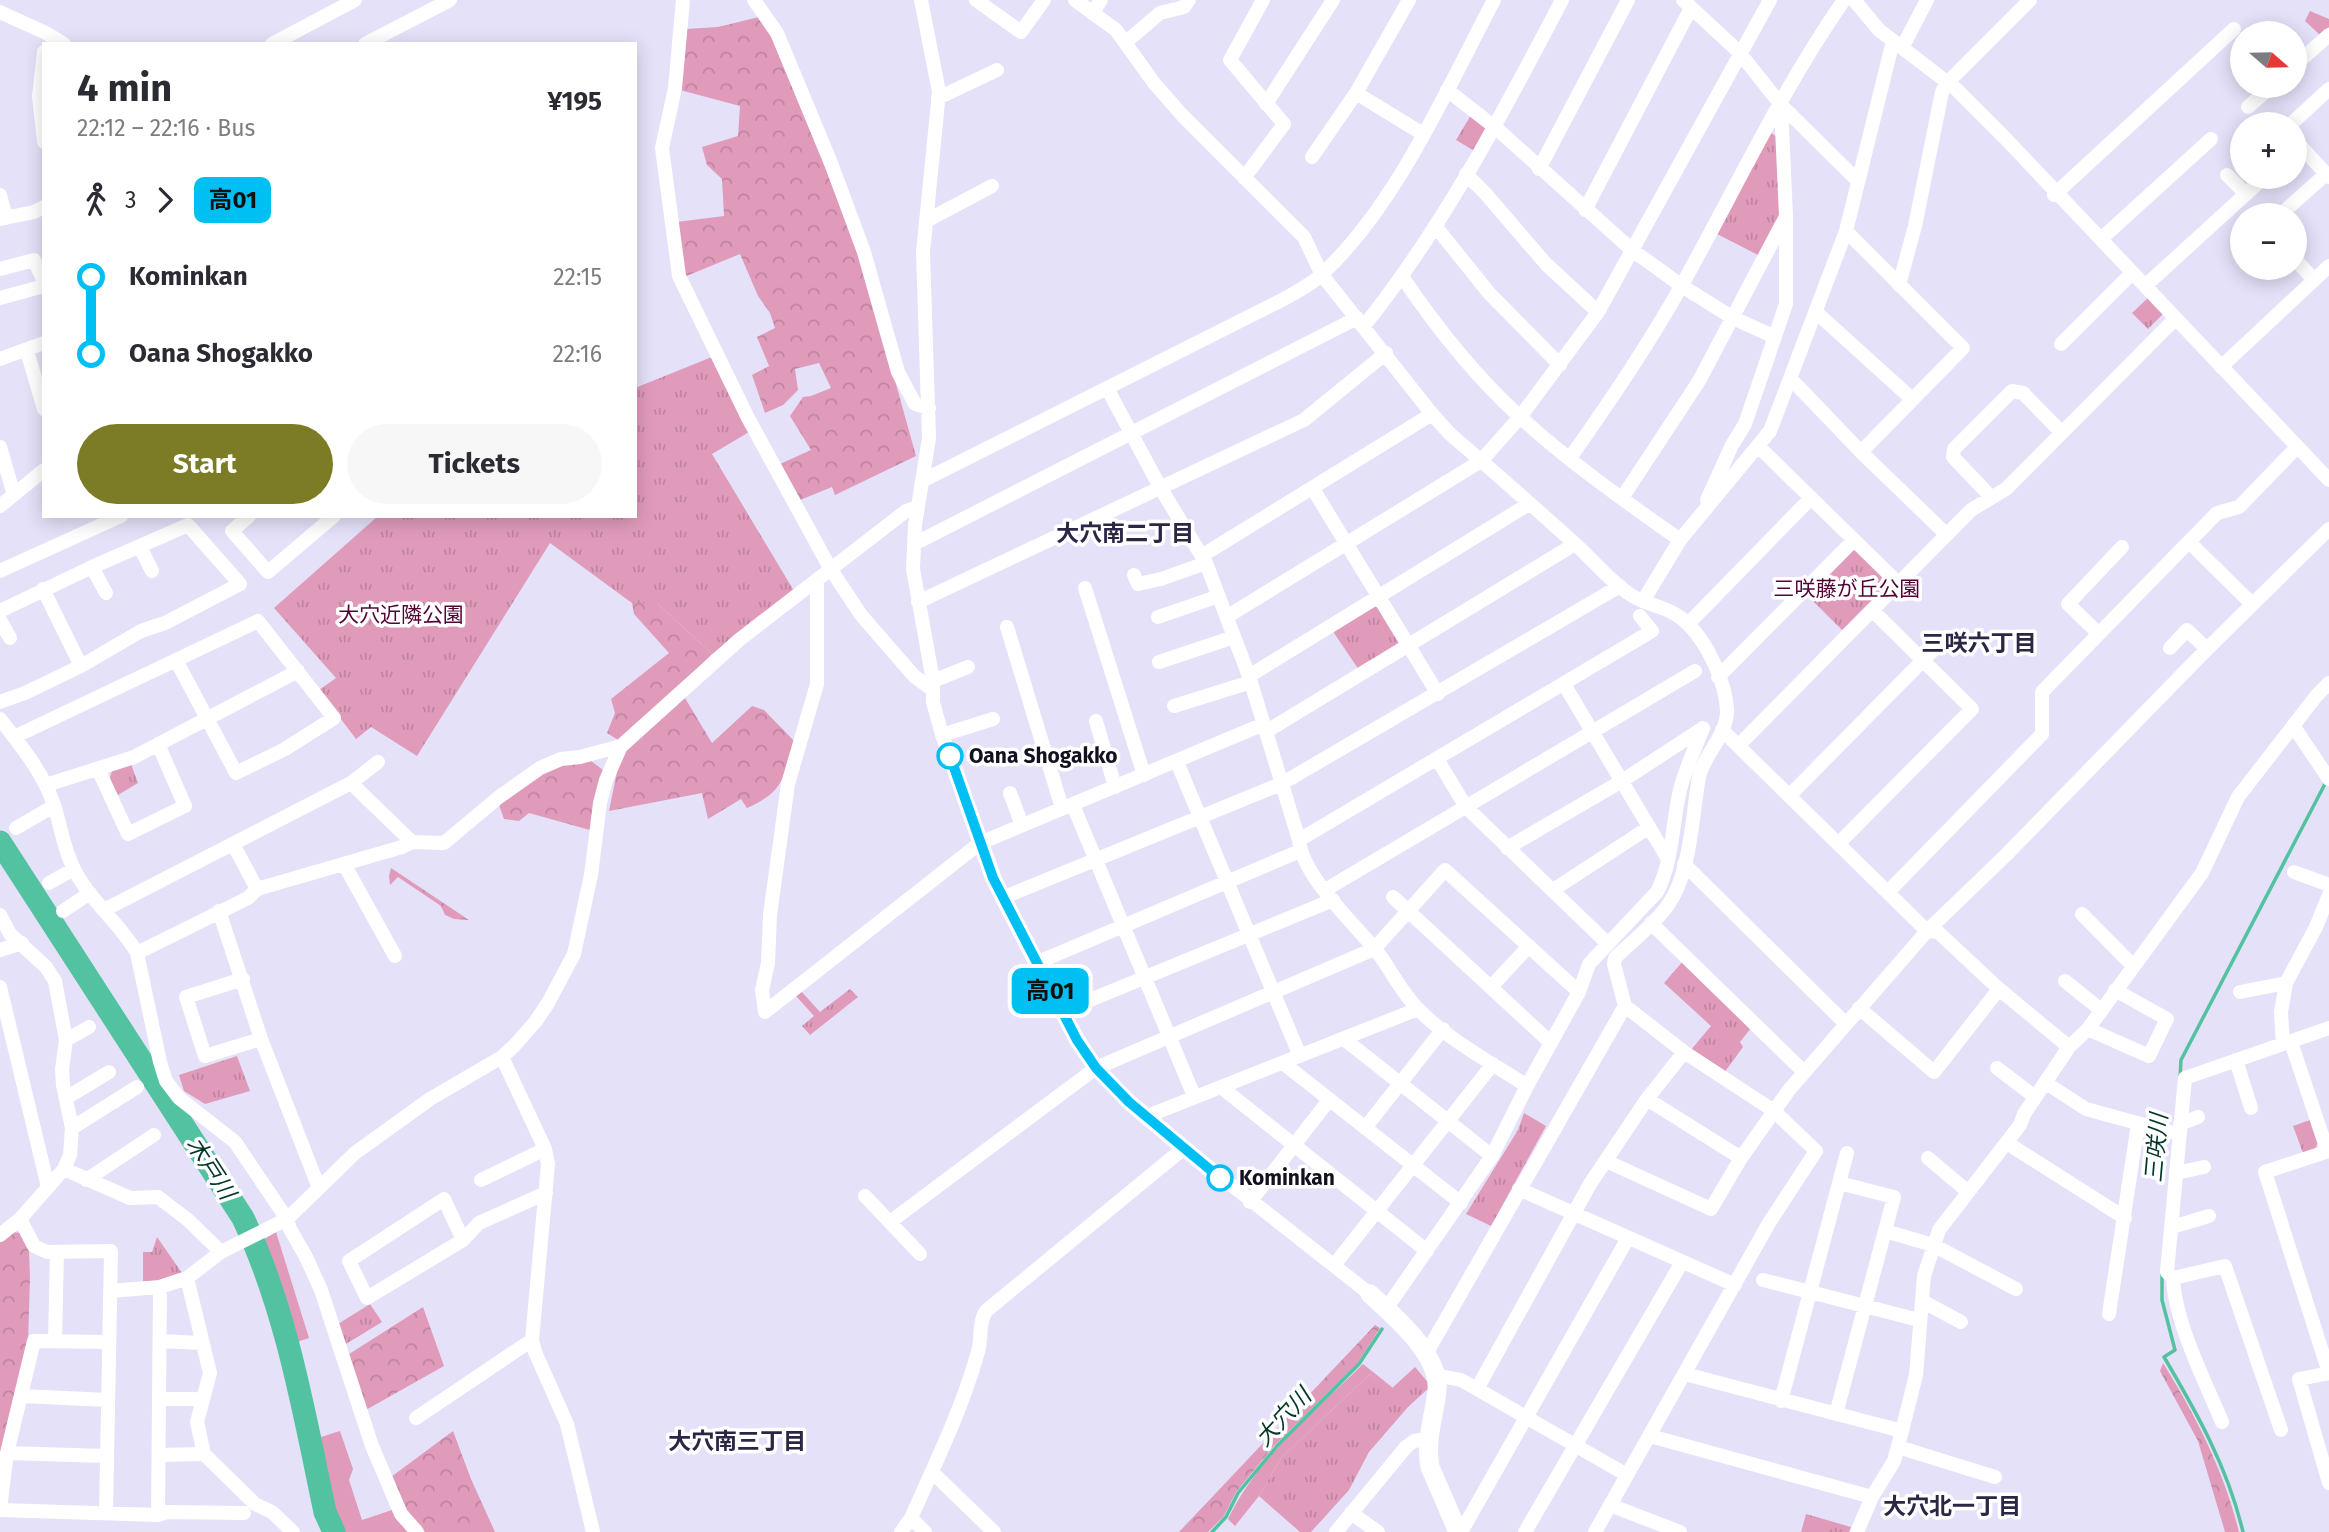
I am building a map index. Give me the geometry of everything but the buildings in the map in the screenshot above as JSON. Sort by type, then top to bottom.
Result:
[{"type":"street","points":[[276,42],[355,0]]},
{"type":"street","points":[[369,42],[450,0]]},
{"type":"street","points":[[683,0],[675,88],[662,148],[678,276],[748,418],[830,568],[861,615],[914,676],[933,685]]},
{"type":"street","points":[[754,0],[777,33],[836,176],[864,252],[898,372],[915,404],[929,408]]},
{"type":"street","points":[[921,0],[938,98],[922,252],[929,438],[917,507],[913,569],[933,685],[933,702],[942,735],[1002,898],[1060,1012],[1096,1068],[1145,1117],[1370,1294],[1412,1334],[1426,1354],[1438,1387],[1428,1439],[1430,1467],[1459,1532]]},
{"type":"street","points":[[976,0],[1021,32],[1044,0]]},
{"type":"street","points":[[1036,963],[1228,881],[1300,846],[1652,631],[1642,609],[1619,586],[1432,415],[1386,353],[1322,275],[1304,237],[1168,99],[1116,30],[1074,0]]},
{"type":"street","points":[[1092,13],[1101,0]]},
{"type":"street","points":[[1126,42],[1160,13],[1184,7],[1189,0]]},
{"type":"street","points":[[1244,178],[1284,124],[1230,60],[1263,0]]},
{"type":"street","points":[[1266,104],[1333,0]]},
{"type":"street","points":[[1312,157],[1356,93],[1409,0]]},
{"type":"street","points":[[922,481],[1282,300],[1322,275],[1374,216],[1423,134],[1494,0]]},
{"type":"street","points":[[914,544],[1361,322],[1403,278],[1436,227],[1465,174],[1496,128],[1562,0]]},
{"type":"street","points":[[1539,169],[1628,0]]},
{"type":"street","points":[[1228,616],[1481,461],[1520,417],[1598,312],[1770,0]]},
{"type":"street","points":[[1570,458],[1630,374],[1682,286],[1809,51],[1844,0]]},
{"type":"street","points":[[1854,0],[1879,30],[1947,83],[2004,137],[2329,480]]},
{"type":"street","points":[[1642,609],[1680,540],[1770,430],[1846,231],[1898,44],[1927,0]]},
{"type":"street","points":[[1899,285],[1915,226],[1942,92],[1947,83],[2030,0]]},
{"type":"street","points":[[1585,210],[1687,4],[1739,52],[1780,105],[1858,181]]},
{"type":"street","points":[[0,12],[45,38]]},
{"type":"street","points":[[2056,194],[2230,33]]},
{"type":"street","points":[[2307,54],[2329,35]]},
{"type":"street","points":[[938,98],[997,70]]},
{"type":"street","points":[[2304,112],[2329,89]]},
{"type":"street","points":[[1447,90],[1496,128],[1632,250],[1733,318],[1775,337]]},
{"type":"street","points":[[1356,93],[1423,134]]},
{"type":"street","points":[[2248,107],[2258,98]]},
{"type":"street","points":[[1700,516],[1745,424],[1786,304],[1786,216],[1780,105]]},
{"type":"street","points":[[2101,239],[2211,139]]},
{"type":"street","points":[[2295,203],[2328,176],[2307,153]]},
{"type":"street","points":[[1465,174],[1485,193],[1546,264],[1598,312]]},
{"type":"street","points":[[2227,175],[2246,194]]},
{"type":"street","points":[[926,221],[992,186]]},
{"type":"street","points":[[2145,286],[2251,189]]},
{"type":"street","points":[[0,195],[3,219],[42,208]]},
{"type":"street","points":[[1622,498],[1699,381],[1786,216]]},
{"type":"street","points":[[1436,227],[1489,293],[1560,365]]},
{"type":"street","points":[[1846,231],[1963,348],[1861,452]]},
{"type":"street","points":[[0,269],[34,260],[42,278]]},
{"type":"street","points":[[2221,367],[2329,266]]},
{"type":"street","points":[[2061,344],[2132,272]]},
{"type":"street","points":[[2307,272],[2314,280]]},
{"type":"street","points":[[1403,278],[1432,321],[1475,373],[1520,417],[1680,540]]},
{"type":"street","points":[[0,299],[42,284]]},
{"type":"street","points":[[1816,313],[1912,399]]},
{"type":"street","points":[[1738,746],[1971,510],[2006,489],[2175,319]]},
{"type":"street","points":[[0,359],[42,344]]},
{"type":"street","points":[[27,351],[42,402]]},
{"type":"street","points":[[918,603],[1304,420],[1386,353]]},
{"type":"street","points":[[1791,379],[1861,452],[1947,535]]},
{"type":"street","points":[[1107,388],[1161,489],[1204,559],[1250,679],[1300,846],[1329,895],[1374,949],[1418,1009],[1443,1030],[1527,1086]]},
{"type":"street","points":[[1991,497],[1954,457],[1954,449],[2012,391],[2023,393],[2062,433]]},
{"type":"street","points":[[1134,575],[1138,584],[1161,579],[1204,559],[1432,415]]},
{"type":"street","points":[[1738,435],[1811,498],[1898,583]]},
{"type":"street","points":[[0,447],[14,495]]},
{"type":"street","points":[[1888,892],[2042,734],[2042,692],[2217,513],[2239,507],[2297,447]]},
{"type":"street","points":[[0,506],[42,472]]},
{"type":"street","points":[[1313,489],[1438,695]]},
{"type":"street","points":[[1688,624],[1811,498]]},
{"type":"street","points":[[1174,706],[1250,679],[1529,504]]},
{"type":"street","points":[[110,1291],[160,1287],[187,1278],[220,1252],[288,1219],[355,1153],[430,1100],[502,1057],[536,1021],[564,978],[574,954],[591,875],[600,803],[606,780],[621,746],[739,640],[906,511],[917,507]]},
{"type":"street","points":[[0,571],[91,522],[110,518]]},
{"type":"street","points":[[247,518],[232,531],[268,572],[332,518]]},
{"type":"street","points":[[0,611],[188,525],[240,584],[165,623],[141,631],[81,666],[0,702]]},
{"type":"street","points":[[1606,1161],[1711,1209],[1741,1158],[1804,1072],[1927,931],[2329,529]]},
{"type":"street","points":[[1718,677],[1854,540]]},
{"type":"street","points":[[2189,542],[2252,604]]},
{"type":"street","points":[[817,580],[817,684],[792,767],[784,806],[770,915],[768,963],[762,990],[765,1012],[980,843],[1266,728],[1409,647],[1575,544]]},
{"type":"street","points":[[140,547],[152,571]]},
{"type":"street","points":[[2099,634],[2068,604],[2122,547]]},
{"type":"street","points":[[92,567],[106,593]]},
{"type":"street","points":[[1002,898],[1281,784],[1438,695],[1619,586]]},
{"type":"street","points":[[1085,588],[1144,775]]},
{"type":"street","points":[[44,589],[81,666]]},
{"type":"street","points":[[1158,617],[1219,596]]},
{"type":"street","points":[[1595,1532],[1769,1223],[1816,1151],[1774,1111],[1684,1052],[1625,1006],[1614,964],[1615,958],[1668,905],[1676,890],[1684,864],[1700,775],[1725,724],[1727,710],[1724,693],[1699,635],[1676,613],[1662,606],[1642,609]]},
{"type":"street","points":[[1838,844],[1972,709],[1872,610]]},
{"type":"street","points":[[0,620],[10,638]]},
{"type":"street","points":[[14,737],[258,621],[334,718],[285,749],[236,773],[176,660]]},
{"type":"street","points":[[1007,627],[1067,806],[1096,860],[1194,1096]]},
{"type":"street","points":[[2170,648],[2187,631],[2207,649]]},
{"type":"street","points":[[1158,662],[1234,637]]},
{"type":"street","points":[[1789,796],[1944,639]]},
{"type":"street","points":[[933,685],[968,667]]},
{"type":"street","points":[[46,785],[83,776],[134,757],[298,671]]},
{"type":"street","points":[[1060,1012],[1250,934],[1329,895],[1466,807],[1695,671]]},
{"type":"street","points":[[1857,1532],[1872,1497],[1894,1461],[1898,1447],[1916,1375],[1924,1276],[1939,1230],[2007,1143],[2069,1047],[2088,1029],[2202,873],[2238,797],[2329,683]]},
{"type":"street","points":[[1564,684],[1668,859]]},
{"type":"street","points":[[0,719],[31,758],[46,785],[74,869],[90,894],[138,953],[166,1081],[178,1098],[235,1142],[288,1219],[290,1229],[321,1290],[372,1446],[401,1514],[417,1532]]},
{"type":"street","points":[[942,735],[993,719]]},
{"type":"street","points":[[1096,720],[1115,787]]},
{"type":"street","points":[[2294,727],[2329,779]]},
{"type":"street","points":[[1386,1309],[1492,1156],[1579,992],[1589,964],[1657,892],[1662,883],[1680,790],[1703,728],[1622,781],[1507,848]]},
{"type":"street","points":[[1722,730],[1927,931],[1938,932],[2069,1047]]},
{"type":"street","points":[[98,769],[128,834],[185,806],[158,744]]},
{"type":"street","points":[[138,953],[248,898],[257,889],[402,848],[412,842],[444,843],[499,797],[540,768],[561,759],[621,746]]},
{"type":"street","points":[[1437,760],[1466,807],[1607,943]]},
{"type":"street","points":[[104,910],[351,783],[378,762]]},
{"type":"street","points":[[1177,762],[1300,1056]]},
{"type":"street","points":[[351,783],[412,842]]},
{"type":"street","points":[[1010,793],[1021,825]]},
{"type":"street","points":[[16,828],[54,806]]},
{"type":"street","points":[[1553,890],[1648,828]]},
{"type":"street","points":[[233,844],[257,889]]},
{"type":"street","points":[[344,864],[395,956]]},
{"type":"street","points":[[1684,864],[1846,1024]]},
{"type":"street","points":[[49,883],[74,869]]},
{"type":"street","points":[[890,1223],[1096,1068],[1374,949],[1445,870],[1579,992]]},
{"type":"street","points":[[2294,872],[2329,885]]},
{"type":"street","points":[[63,911],[90,894]]},
{"type":"street","points":[[2329,895],[2286,983],[2281,1012],[2287,1043],[2328,1150],[2265,1172],[2329,1373],[2299,1379],[2329,1483]]},
{"type":"street","points":[[1393,897],[1551,1043]]},
{"type":"street","points":[[219,911],[261,1039],[319,1188]]},
{"type":"street","points":[[2082,914],[2133,966]]},
{"type":"street","points":[[0,915],[10,934],[46,967],[55,981],[66,1040],[62,1069],[72,1128],[70,1155],[65,1169],[20,1219],[1,1231]]},
{"type":"street","points":[[1651,923],[1804,1072]]},
{"type":"street","points":[[0,950],[22,943]]},
{"type":"street","points":[[1492,987],[1529,946]]},
{"type":"street","points":[[243,979],[186,997],[205,1056],[261,1039]]},
{"type":"street","points":[[2065,981],[2101,1010]]},
{"type":"street","points":[[2240,992],[2286,983]]},
{"type":"street","points":[[0,987],[48,1187]]},
{"type":"street","points":[[1859,1008],[1934,1072],[2000,989]]},
{"type":"street","points":[[2088,1029],[2148,1056],[2167,1019],[2115,990]]},
{"type":"street","points":[[1426,1354],[1625,1006]]},
{"type":"street","points":[[1145,1117],[1418,1009]]},
{"type":"street","points":[[66,1040],[89,1027]]},
{"type":"street","points":[[2222,1422],[2190,1344],[2173,1278],[2167,1272],[2176,1173],[2176,1130],[2186,1078],[2329,1028]]},
{"type":"street","points":[[1365,1128],[1443,1030]]},
{"type":"street","points":[[1344,1039],[1492,1156]]},
{"type":"street","points":[[1477,1389],[1590,1184],[1647,1099],[1684,1052]]},
{"type":"street","points":[[502,1057],[545,1149],[548,1164],[532,1340],[567,1424],[593,1532]]},
{"type":"street","points":[[2236,1060],[2251,1108]]},
{"type":"street","points":[[1283,1063],[1461,1203]]},
{"type":"street","points":[[1335,1264],[1493,1064]]},
{"type":"street","points":[[1997,1068],[2035,1097]]},
{"type":"street","points":[[66,1098],[109,1072]]},
{"type":"street","points":[[2046,1083],[2086,1109],[2138,1124],[2176,1130],[2198,1117]]},
{"type":"street","points":[[72,1128],[137,1087]]},
{"type":"street","points":[[1221,1087],[1427,1251]]},
{"type":"street","points":[[1647,1099],[1741,1158]]},
{"type":"street","points":[[1250,1202],[1329,1100]]},
{"type":"street","points":[[2109,1314],[2138,1124]]},
{"type":"street","points":[[86,1180],[154,1135]]},
{"type":"street","points":[[2007,1143],[2125,1218]]},
{"type":"street","points":[[901,1532],[911,1518],[932,1472],[978,1350],[981,1318],[986,1311],[1184,1148]]},
{"type":"street","points":[[481,1180],[545,1149]]},
{"type":"street","points":[[1781,1401],[1846,1153]]},
{"type":"street","points":[[1928,1158],[1967,1191]]},
{"type":"street","points":[[2176,1173],[2204,1167]]},
{"type":"street","points":[[65,1169],[130,1198],[158,1197],[188,1220],[220,1252]]},
{"type":"street","points":[[1836,1414],[1894,1197],[1839,1183]]},
{"type":"street","points":[[1519,1189],[1734,1286]]},
{"type":"street","points":[[463,1240],[444,1199],[349,1261],[366,1298],[463,1240],[479,1223],[545,1193]]},
{"type":"street","points":[[865,1196],[920,1254]]},
{"type":"street","points":[[2172,1227],[2209,1216]]},
{"type":"street","points":[[20,1219],[34,1246],[47,1252],[111,1251],[106,1513]]},
{"type":"street","points":[[1885,1230],[1933,1245],[2016,1289]]},
{"type":"street","points":[[1459,1532],[1628,1238]]},
{"type":"street","points":[[55,1341],[57,1252]]},
{"type":"street","points":[[1525,1532],[1682,1262]]},
{"type":"street","points":[[2173,1278],[2224,1266],[2281,1430]]},
{"type":"street","points":[[187,1278],[210,1373],[197,1422],[204,1454],[255,1504],[272,1512],[293,1532]]},
{"type":"street","points":[[1763,1280],[1919,1320]]},
{"type":"street","points":[[158,1514],[160,1287]]},
{"type":"street","points":[[1922,1301],[1961,1322]]},
{"type":"street","points":[[416,1418],[532,1340]]},
{"type":"street","points":[[109,1342],[34,1341],[7,1453],[0,1510],[244,1513]]},
{"type":"street","points":[[160,1341],[203,1343]]},
{"type":"street","points":[[1685,1374],[1902,1431]]},
{"type":"street","points":[[1435,1376],[1461,1380],[1627,1475]]},
{"type":"street","points":[[21,1396],[108,1400]]},
{"type":"street","points":[[160,1399],[195,1399]]},
{"type":"street","points":[[1650,1436],[1872,1497]]},
{"type":"street","points":[[1336,1532],[1406,1447],[1414,1441],[1428,1439]]},
{"type":"street","points":[[1898,1447],[1995,1477]]},
{"type":"street","points":[[7,1453],[106,1457]]},
{"type":"street","points":[[159,1455],[204,1454]]},
{"type":"street","points":[[932,1472],[994,1532]]},
{"type":"street","points":[[1610,1505],[1680,1532]]},
{"type":"street","points":[[1351,1513],[1378,1532]]},
{"type":"street","points":[[911,1518],[925,1532]]},
{"type":"green space","points":[[2310,11],[2329,19],[2329,27],[2320,35],[2305,21]]},
{"type":"green space","points":[[759,17],[773,39],[859,251],[916,456],[835,495],[832,487],[800,500],[780,464],[811,450],[790,416],[803,397],[831,388],[819,363],[795,369],[798,390],[783,405],[765,413],[752,375],[769,366],[757,337],[775,328],[770,313],[758,296],[740,254],[684,277],[677,222],[724,216],[722,179],[707,165],[702,147],[738,136],[740,106],[680,90],[686,29],[718,27]]},
{"type":"green space","points":[[1471,115],[1487,127],[1476,152],[1456,140]]},
{"type":"green space","points":[[1769,132],[1776,136],[1781,218],[1760,256],[1717,234]]},
{"type":"green space","points":[[2149,297],[2164,313],[2148,329],[2132,313]]},
{"type":"green space","name":"大穴近隣公園","points":[[712,357],[749,432],[712,454],[794,591],[712,654],[657,603],[632,603],[550,543],[417,756],[371,727],[356,739],[319,690],[336,678],[274,608],[376,518],[637,518],[637,387]]},
{"type":"green space","name":"三咲藤が丘公園","points":[[1851,548],[1857,548],[1888,578],[1888,584],[1842,630],[1806,594]]},
{"type":"green space","points":[[632,603],[657,603],[712,654],[623,743],[607,733],[615,713],[611,699],[669,653],[634,614]]},
{"type":"green space","points":[[1375,604],[1381,606],[1402,640],[1400,646],[1359,670],[1332,630]]},
{"type":"green space","points":[[685,698],[712,743],[752,706],[764,710],[794,741],[781,782],[769,796],[759,802],[747,808],[741,799],[708,819],[702,793],[609,811],[620,757]]},
{"type":"green space","points":[[590,760],[608,774],[597,832],[529,813],[519,821],[504,819],[498,802],[521,786],[551,768]]},
{"type":"green space","points":[[131,764],[138,783],[118,795],[109,780],[112,771]]},
{"type":"green space","points":[[391,868],[469,920],[445,915],[441,906],[398,877],[390,885]]},
{"type":"green space","points":[[1684,960],[1751,1028],[1740,1042],[1743,1047],[1724,1073],[1690,1051],[1711,1026],[1664,983]]},
{"type":"green space","points":[[850,989],[858,997],[810,1035],[802,1026],[814,1016],[796,996],[801,991],[820,1012]]},
{"type":"green space","points":[[237,1056],[250,1091],[205,1104],[184,1091],[179,1075]]},
{"type":"green space","points":[[1524,1113],[1546,1126],[1491,1226],[1466,1214],[1518,1130]]},
{"type":"green space","points":[[2313,1119],[2320,1138],[2315,1149],[2303,1153],[2293,1126]]},
{"type":"green space","points":[[13,1232],[20,1233],[29,1251],[28,1343],[0,1464],[0,1242]]},
{"type":"green space","points":[[276,1232],[309,1338],[291,1344],[261,1241]]},
{"type":"green space","points":[[157,1237],[182,1273],[157,1281],[143,1281],[143,1252],[152,1252]]},
{"type":"green space","points":[[370,1304],[382,1322],[346,1344],[338,1324]]},
{"type":"green space","points":[[423,1307],[444,1366],[364,1411],[346,1356]]},
{"type":"green space","points":[[1375,1325],[1380,1328],[1357,1364],[1274,1446],[1236,1492],[1224,1516],[1208,1532],[1179,1532]]},
{"type":"green space","points":[[2163,1363],[2208,1444],[2239,1532],[2225,1532],[2198,1441],[2160,1371]]},
{"type":"green space","points":[[1363,1364],[1393,1388],[1390,1391],[1370,1374],[1281,1458],[1259,1496],[1235,1526],[1228,1519],[1255,1476],[1288,1436]]},
{"type":"green space","points":[[1415,1367],[1431,1386],[1408,1407],[1369,1452],[1349,1490],[1311,1532],[1300,1532],[1259,1496],[1281,1458],[1370,1374],[1390,1390]]},
{"type":"green space","points":[[340,1431],[353,1469],[349,1480],[362,1520],[392,1510],[413,1532],[344,1532],[331,1507],[318,1438]]},
{"type":"green space","points":[[453,1431],[495,1532],[425,1532],[408,1512],[391,1477]]},
{"type":"green space","points":[[1806,1514],[1851,1527],[1849,1532],[1801,1532]]},
{"type":"waterway","name":"三咲川","points":[[2180,1078],[2181,1060],[2326,782]]},
{"type":"waterway","name":"木戸川","points":[[0,842],[243,1218],[283,1326],[325,1512],[334,1532]]},
{"type":"waterway","name":"三咲川","points":[[2162,1274],[2162,1300],[2175,1350],[2164,1357],[2200,1420],[2220,1463],[2243,1532]]},
{"type":"waterway","name":"大穴川","points":[[1212,1532],[1226,1517],[1238,1493],[1277,1446],[1359,1364],[1382,1329]]},
{"type":"bus line","name":"高01","points":[[950,756],[993,878],[1060,1012],[1077,1040],[1113,1087],[1145,1117],[1220,1178]]},
{"type":"place","name":"Oana Shogakko","points":[[950,756]]},
{"type":"place","name":"Kominkan","points":[[1220,1178]]},
{"type":"district","name":"大穴南二丁目","points":[[1125,533]]},
{"type":"district","name":"三咲六丁目","points":[[1979,643]]},
{"type":"district","name":"大穴南三丁目","points":[[737,1441]]},
{"type":"district","name":"大穴北一丁目","points":[[1952,1506]]}]
